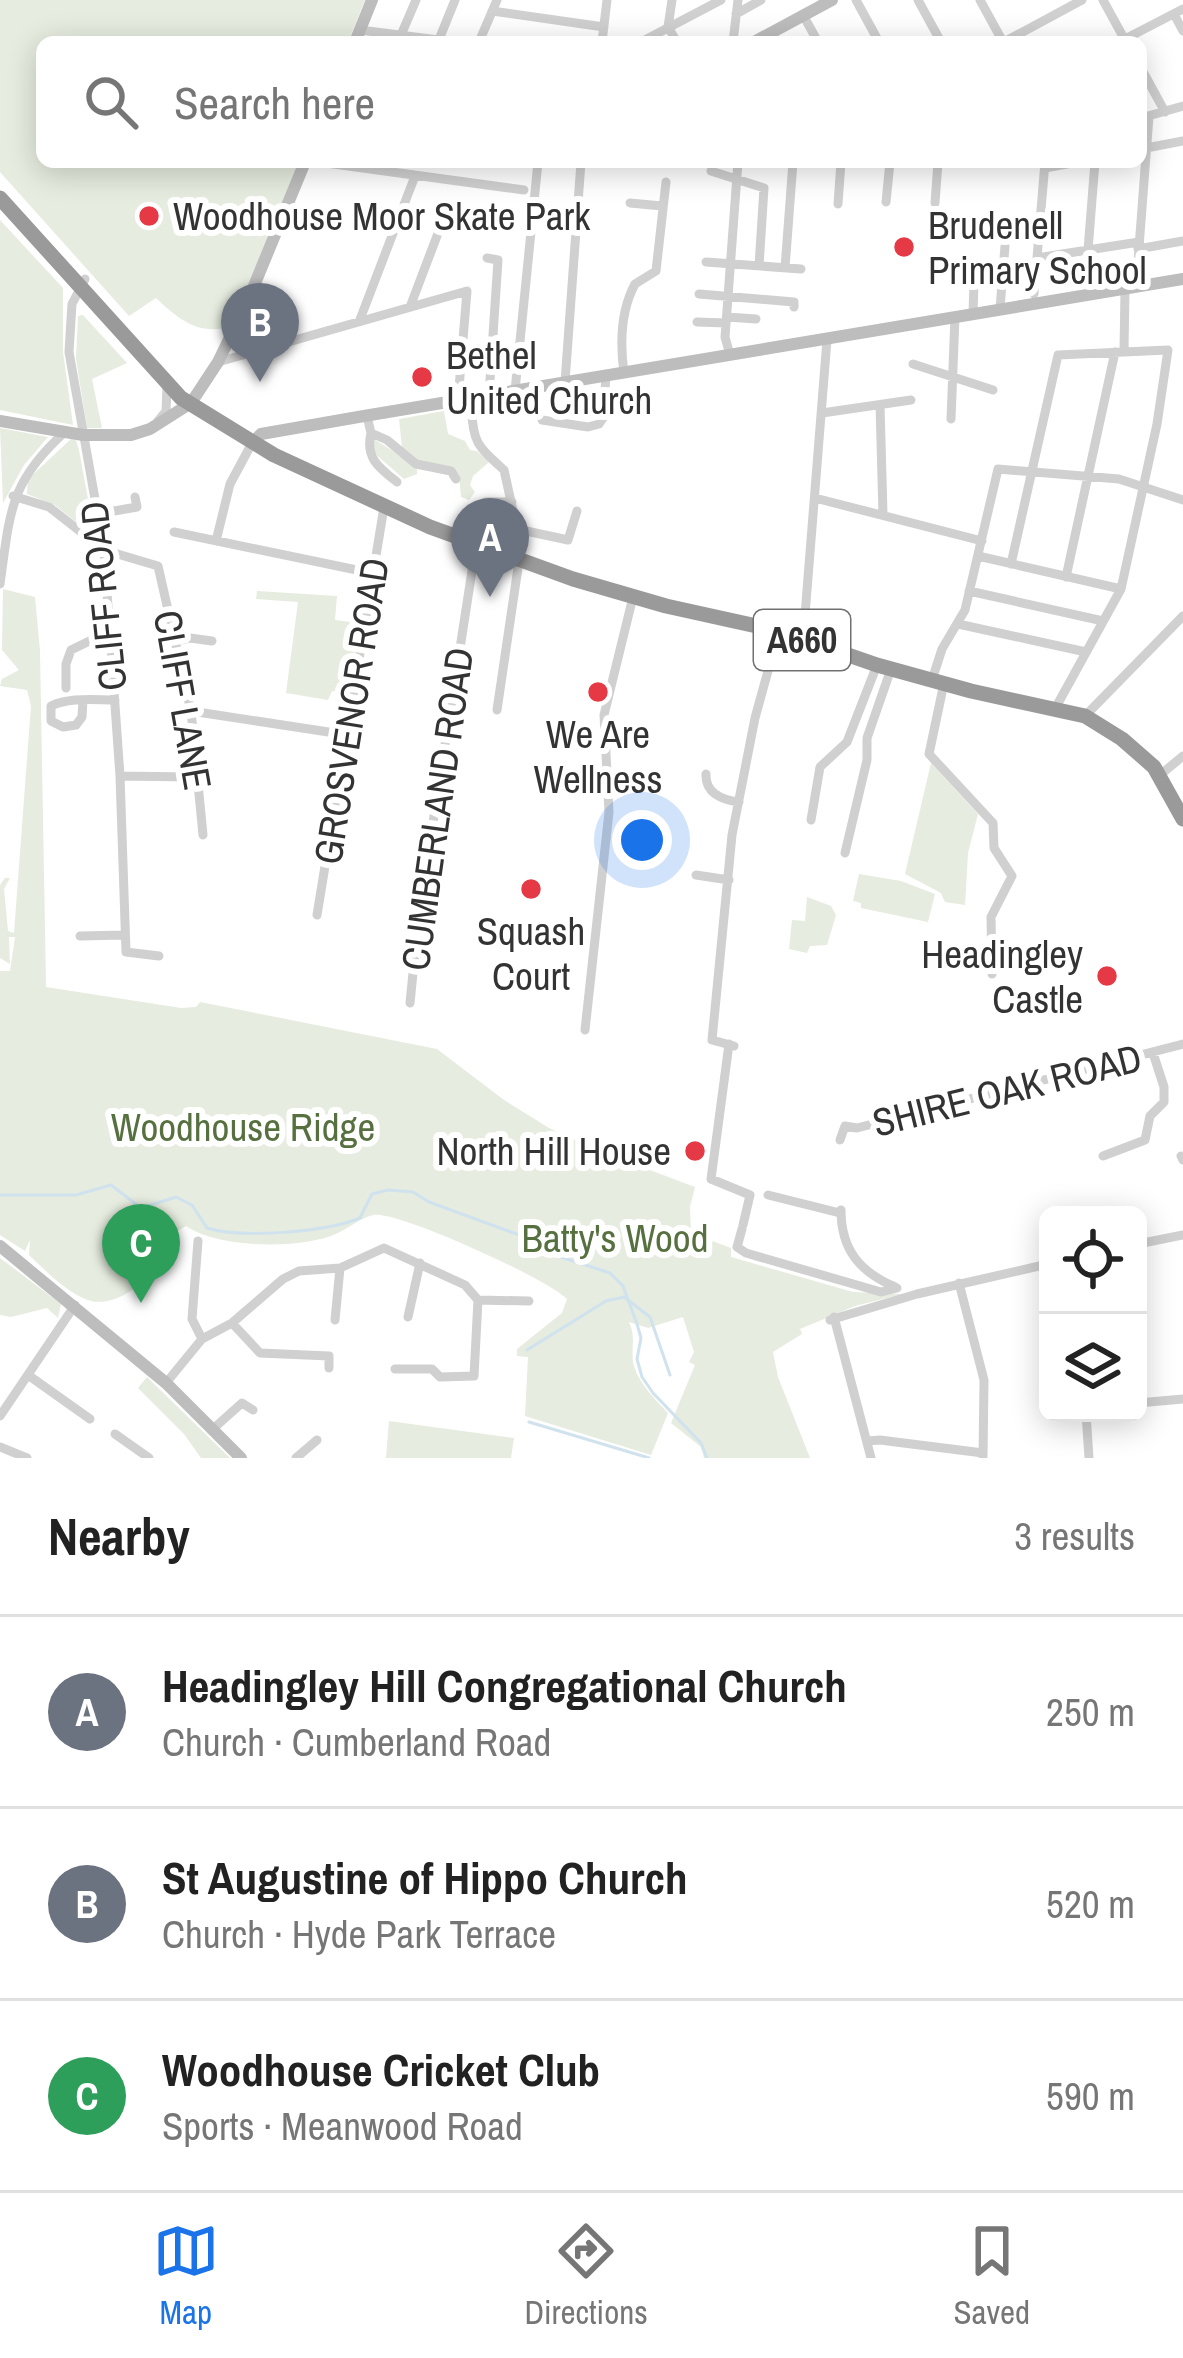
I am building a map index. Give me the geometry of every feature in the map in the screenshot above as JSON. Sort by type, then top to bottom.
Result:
[{"type":"highway","name":"A660","points":[[0,184],[166,382],[249,450],[519,561],[633,597],[779,631],[938,682],[1085,716],[1122,739],[1160,775],[1183,819]]},
{"type":"highway","name":"A660","points":[[0,199],[191,403]]},
{"type":"street","points":[[358,36],[372,0]]},
{"type":"street","points":[[400,36],[416,0]]},
{"type":"street","points":[[440,36],[455,0]]},
{"type":"street","points":[[603,36],[608,0]]},
{"type":"street","points":[[672,0],[668,27],[673,36]]},
{"type":"street","points":[[651,36],[721,0]]},
{"type":"street","points":[[734,36],[737,0]]},
{"type":"street","points":[[736,14],[761,0]]},
{"type":"street","points":[[767,36],[832,0]]},
{"type":"street","points":[[856,0],[876,36]]},
{"type":"street","points":[[918,0],[938,36]]},
{"type":"street","points":[[980,0],[1001,36]]},
{"type":"street","points":[[1015,36],[1082,0]]},
{"type":"street","points":[[1103,0],[1123,36]]},
{"type":"street","points":[[482,36],[494,6],[604,27]]},
{"type":"street","points":[[1135,36],[1178,11],[1183,31]]},
{"type":"street","points":[[803,16],[815,36]]},
{"type":"street","points":[[1147,79],[1165,112]]},
{"type":"street","points":[[1147,116],[1183,106]]},
{"type":"street","points":[[1147,147],[1183,141]]},
{"type":"street","points":[[0,421],[83,434],[131,435],[150,429],[191,403],[218,362],[301,168]]},
{"type":"street","points":[[360,168],[524,190]]},
{"type":"street","points":[[515,391],[537,168]]},
{"type":"street","points":[[565,382],[581,168]]},
{"type":"street","points":[[730,355],[726,320],[738,168]]},
{"type":"street","points":[[785,268],[793,168]]},
{"type":"street","points":[[838,204],[841,168]]},
{"type":"street","points":[[886,202],[889,168]]},
{"type":"street","points":[[935,202],[938,168]]},
{"type":"street","points":[[1034,294],[1045,168]]},
{"type":"street","points":[[1088,250],[1095,168]]},
{"type":"street","points":[[1066,577],[1119,352],[1138,245],[1143,168]]},
{"type":"street","points":[[711,171],[764,188],[759,266]]},
{"type":"street","points":[[359,322],[415,176]]},
{"type":"street","points":[[624,373],[621,349],[631,289],[656,271],[666,182]]},
{"type":"street","points":[[630,203],[662,206]]},
{"type":"street","points":[[410,307],[440,228]]},
{"type":"street","points":[[1037,258],[1183,241]]},
{"type":"street","points":[[1000,309],[1005,246]]},
{"type":"street","points":[[487,258],[498,260],[489,395]]},
{"type":"street","points":[[706,262],[801,269]]},
{"type":"street","points":[[215,541],[230,484],[260,434],[1183,279]]},
{"type":"street","name":"CLIFF ROAD","points":[[81,283],[72,304],[69,352],[104,550],[120,776],[125,935]]},
{"type":"street","points":[[973,314],[974,283]]},
{"type":"street","points":[[218,362],[467,291],[464,399],[475,439],[482,454],[504,470],[517,529],[568,540]]},
{"type":"street","points":[[699,294],[794,302],[794,307]]},
{"type":"street","points":[[951,419],[955,316]]},
{"type":"street","points":[[697,322],[757,319]]},
{"type":"street","points":[[803,640],[827,340]]},
{"type":"street","points":[[1011,564],[1058,355],[1168,350],[1121,590],[1056,707]]},
{"type":"street","points":[[913,364],[993,390]]},
{"type":"street","points":[[542,420],[588,427],[599,424],[606,376]]},
{"type":"street","points":[[150,429],[166,411],[166,382]]},
{"type":"street","points":[[822,413],[911,400]]},
{"type":"street","points":[[880,405],[883,514]]},
{"type":"street","points":[[367,416],[368,445],[375,464],[397,482]]},
{"type":"street","points":[[0,584],[13,496],[45,450],[65,432]]},
{"type":"street","points":[[371,433],[416,464],[451,472],[456,479]]},
{"type":"street","points":[[992,974],[991,917],[1012,876],[994,848],[993,824],[929,754],[942,650],[958,624],[969,591],[998,469],[1090,475],[1145,486],[1183,500]]},
{"type":"street","points":[[13,496],[49,506],[104,550]]},
{"type":"street","points":[[97,514],[137,507],[135,496]]},
{"type":"street","points":[[815,498],[982,541]]},
{"type":"street","points":[[481,523],[486,502],[512,502]]},
{"type":"street","name":"GROSVENOR ROAD","points":[[317,915],[384,506]]},
{"type":"street","points":[[568,553],[578,511]]},
{"type":"street","points":[[174,532],[376,574]]},
{"type":"street","name":"CUMBERLAND ROAD","points":[[410,1003],[419,913],[476,545]]},
{"type":"street","name":"CLIFF LANE","points":[[104,550],[158,566],[191,711],[202,836]]},
{"type":"street","points":[[978,556],[1121,590]]},
{"type":"street","points":[[497,710],[519,561]]},
{"type":"street","points":[[969,591],[1103,621]]},
{"type":"street","points":[[585,1030],[609,812],[604,715],[633,597]]},
{"type":"street","points":[[1085,716],[1183,616]]},
{"type":"street","points":[[958,624],[1086,652]]},
{"type":"street","points":[[66,688],[65,664],[71,650],[110,631]]},
{"type":"street","points":[[779,631],[755,718],[729,880],[712,1040],[732,1045],[711,1179],[750,1195],[736,1247],[881,1292],[897,1288]]},
{"type":"street","points":[[175,641],[212,641]]},
{"type":"street","points":[[811,820],[820,767],[848,742],[884,667]]},
{"type":"street","points":[[845,853],[884,667]]},
{"type":"street","points":[[83,700],[115,700]]},
{"type":"street","points":[[191,711],[348,735]]},
{"type":"street","points":[[1160,775],[1183,756]]},
{"type":"street","points":[[706,774],[712,792],[739,802]]},
{"type":"street","points":[[120,776],[191,777]]},
{"type":"street","points":[[696,875],[729,880]]},
{"type":"street","points":[[80,936],[125,935],[128,954],[159,956]]},
{"type":"street","name":"SHIRE OAK ROAD","points":[[840,1140],[845,1126],[857,1128],[1183,1044]]},
{"type":"street","points":[[1103,1156],[1145,1140],[1150,1116],[1164,1102],[1154,1053]]},
{"type":"street","points":[[768,1195],[840,1212],[842,1235],[851,1255],[870,1276],[917,1294]]},
{"type":"street","points":[[1147,1242],[1183,1235]]},
{"type":"street","points":[[198,1240],[192,1319],[202,1339]]},
{"type":"street","points":[[0,1246],[166,1383],[241,1458]]},
{"type":"street","points":[[166,1383],[202,1339],[232,1323],[299,1271],[340,1268],[384,1248],[465,1285],[478,1300],[474,1376],[440,1377],[432,1369],[395,1369]]},
{"type":"street","points":[[408,1317],[420,1263]]},
{"type":"street","points":[[871,1458],[832,1318],[1039,1266]]},
{"type":"street","points":[[335,1320],[340,1268]]},
{"type":"street","points":[[867,1442],[880,1439],[983,1456],[984,1379],[959,1283]]},
{"type":"street","points":[[478,1300],[529,1301]]},
{"type":"street","points":[[0,1416],[75,1305]]},
{"type":"street","points":[[232,1323],[260,1353],[328,1356],[329,1368]]},
{"type":"street","points":[[28,1375],[90,1419]]},
{"type":"street","points":[[0,1387],[13,1395]]},
{"type":"street","points":[[214,1428],[240,1398],[253,1410]]},
{"type":"street","points":[[1147,1402],[1183,1399]]},
{"type":"street","points":[[1087,1422],[1089,1458]]},
{"type":"street","points":[[135,1448],[145,1433]]},
{"type":"street","points":[[115,1434],[149,1458]]},
{"type":"street","points":[[296,1458],[317,1440]]},
{"type":"street","points":[[0,1447],[27,1458]]},
{"type":"green space","points":[[0,0],[365,0],[350,36],[36,36],[36,168],[298,168],[250,285],[224,328],[195,326],[156,298],[129,316],[0,172]]},
{"type":"green space","points":[[0,220],[63,288],[63,352],[73,425],[0,410]]},
{"type":"green space","points":[[83,315],[127,363],[92,379],[102,428],[87,428],[76,359],[78,316]]},
{"type":"green space","points":[[444,411],[448,434],[465,441],[489,462],[473,476],[470,485],[475,492],[469,500],[461,497],[459,474],[417,467],[417,474],[404,479],[373,452],[375,440],[403,457],[399,419]]},
{"type":"green space","points":[[0,428],[48,437],[24,465],[3,503]]},
{"type":"green space","points":[[71,439],[79,450],[95,537],[55,505],[27,494],[28,479]]},
{"type":"green space","name":"Woodhouse Ridge","points":[[3,589],[35,597],[46,987],[181,1008],[200,1002],[437,1049],[549,1128],[695,1187],[691,1233],[731,1248],[731,1257],[853,1292],[903,1294],[855,1306],[800,1329],[802,1334],[773,1352],[810,1458],[704,1458],[701,1447],[671,1423],[695,1365],[689,1362],[694,1352],[683,1317],[648,1328],[629,1322],[635,1369],[668,1413],[651,1455],[525,1416],[528,1357],[517,1356],[517,1349],[562,1313],[567,1299],[472,1248],[387,1216],[367,1217],[315,1240],[277,1244],[217,1239],[186,1226],[161,1240],[152,1230],[152,1259],[146,1276],[124,1295],[96,1302],[72,1292],[29,1255],[30,1240],[25,1251],[0,1235],[0,971],[10,971],[15,937],[9,937],[10,964],[0,958],[0,885],[10,878],[4,889],[8,931],[14,933],[31,706],[27,690],[0,686],[2,679],[19,670],[2,650]]},
{"type":"green space","points":[[257,591],[337,596],[335,620],[360,623],[348,693],[332,691],[328,700],[286,693],[298,602],[256,599]]},
{"type":"green space","points":[[931,763],[978,814],[968,853],[965,905],[945,902],[941,893],[905,874]]},
{"type":"green space","points":[[859,874],[901,881],[935,894],[928,922],[861,908],[861,903],[853,901]]},
{"type":"green space","points":[[807,897],[831,906],[836,915],[827,945],[810,946],[807,953],[789,949],[792,920],[805,921]]},
{"type":"green space","points":[[0,1258],[61,1304],[58,1318],[47,1308],[0,1315]]},
{"type":"green space","points":[[147,1377],[230,1458],[201,1458],[138,1388]]},
{"type":"green space","points":[[389,1421],[514,1438],[511,1458],[386,1458]]},
{"type":"waterway","points":[[0,1195],[76,1195],[111,1185],[141,1208],[176,1197],[192,1205],[207,1228],[261,1233],[345,1223],[360,1218],[372,1194],[413,1192],[522,1236],[536,1249],[610,1273],[623,1286],[637,1324],[642,1377],[701,1443],[707,1458]]},
{"type":"waterway","points":[[527,1350],[606,1301],[624,1297],[650,1317],[670,1375]]},
{"type":"waterway","points":[[529,1422],[649,1458]]},
{"type":"place","name":"Woodhouse Moor Skate Park","points":[[149,216]]},
{"type":"place","name":"Brudenell Primary School","points":[[904,247]]},
{"type":"place","name":"Bethel United Church","points":[[422,377]]},
{"type":"place","name":"St Augustine of Hippo Church","points":[[260,382]]},
{"type":"place","name":"Headingley Hill Congregational Church","points":[[490,597]]},
{"type":"place","name":"We Are Wellness","points":[[598,692]]},
{"type":"place","name":"Squash Court","points":[[531,889]]},
{"type":"place","name":"Headingley Castle","points":[[1107,976]]},
{"type":"place","name":"North Hill House","points":[[695,1151]]},
{"type":"place","name":"Woodhouse Cricket Club","points":[[141,1303]]},
{"type":"park label","name":"Batty's Wood","points":[[615,1238]]}]
